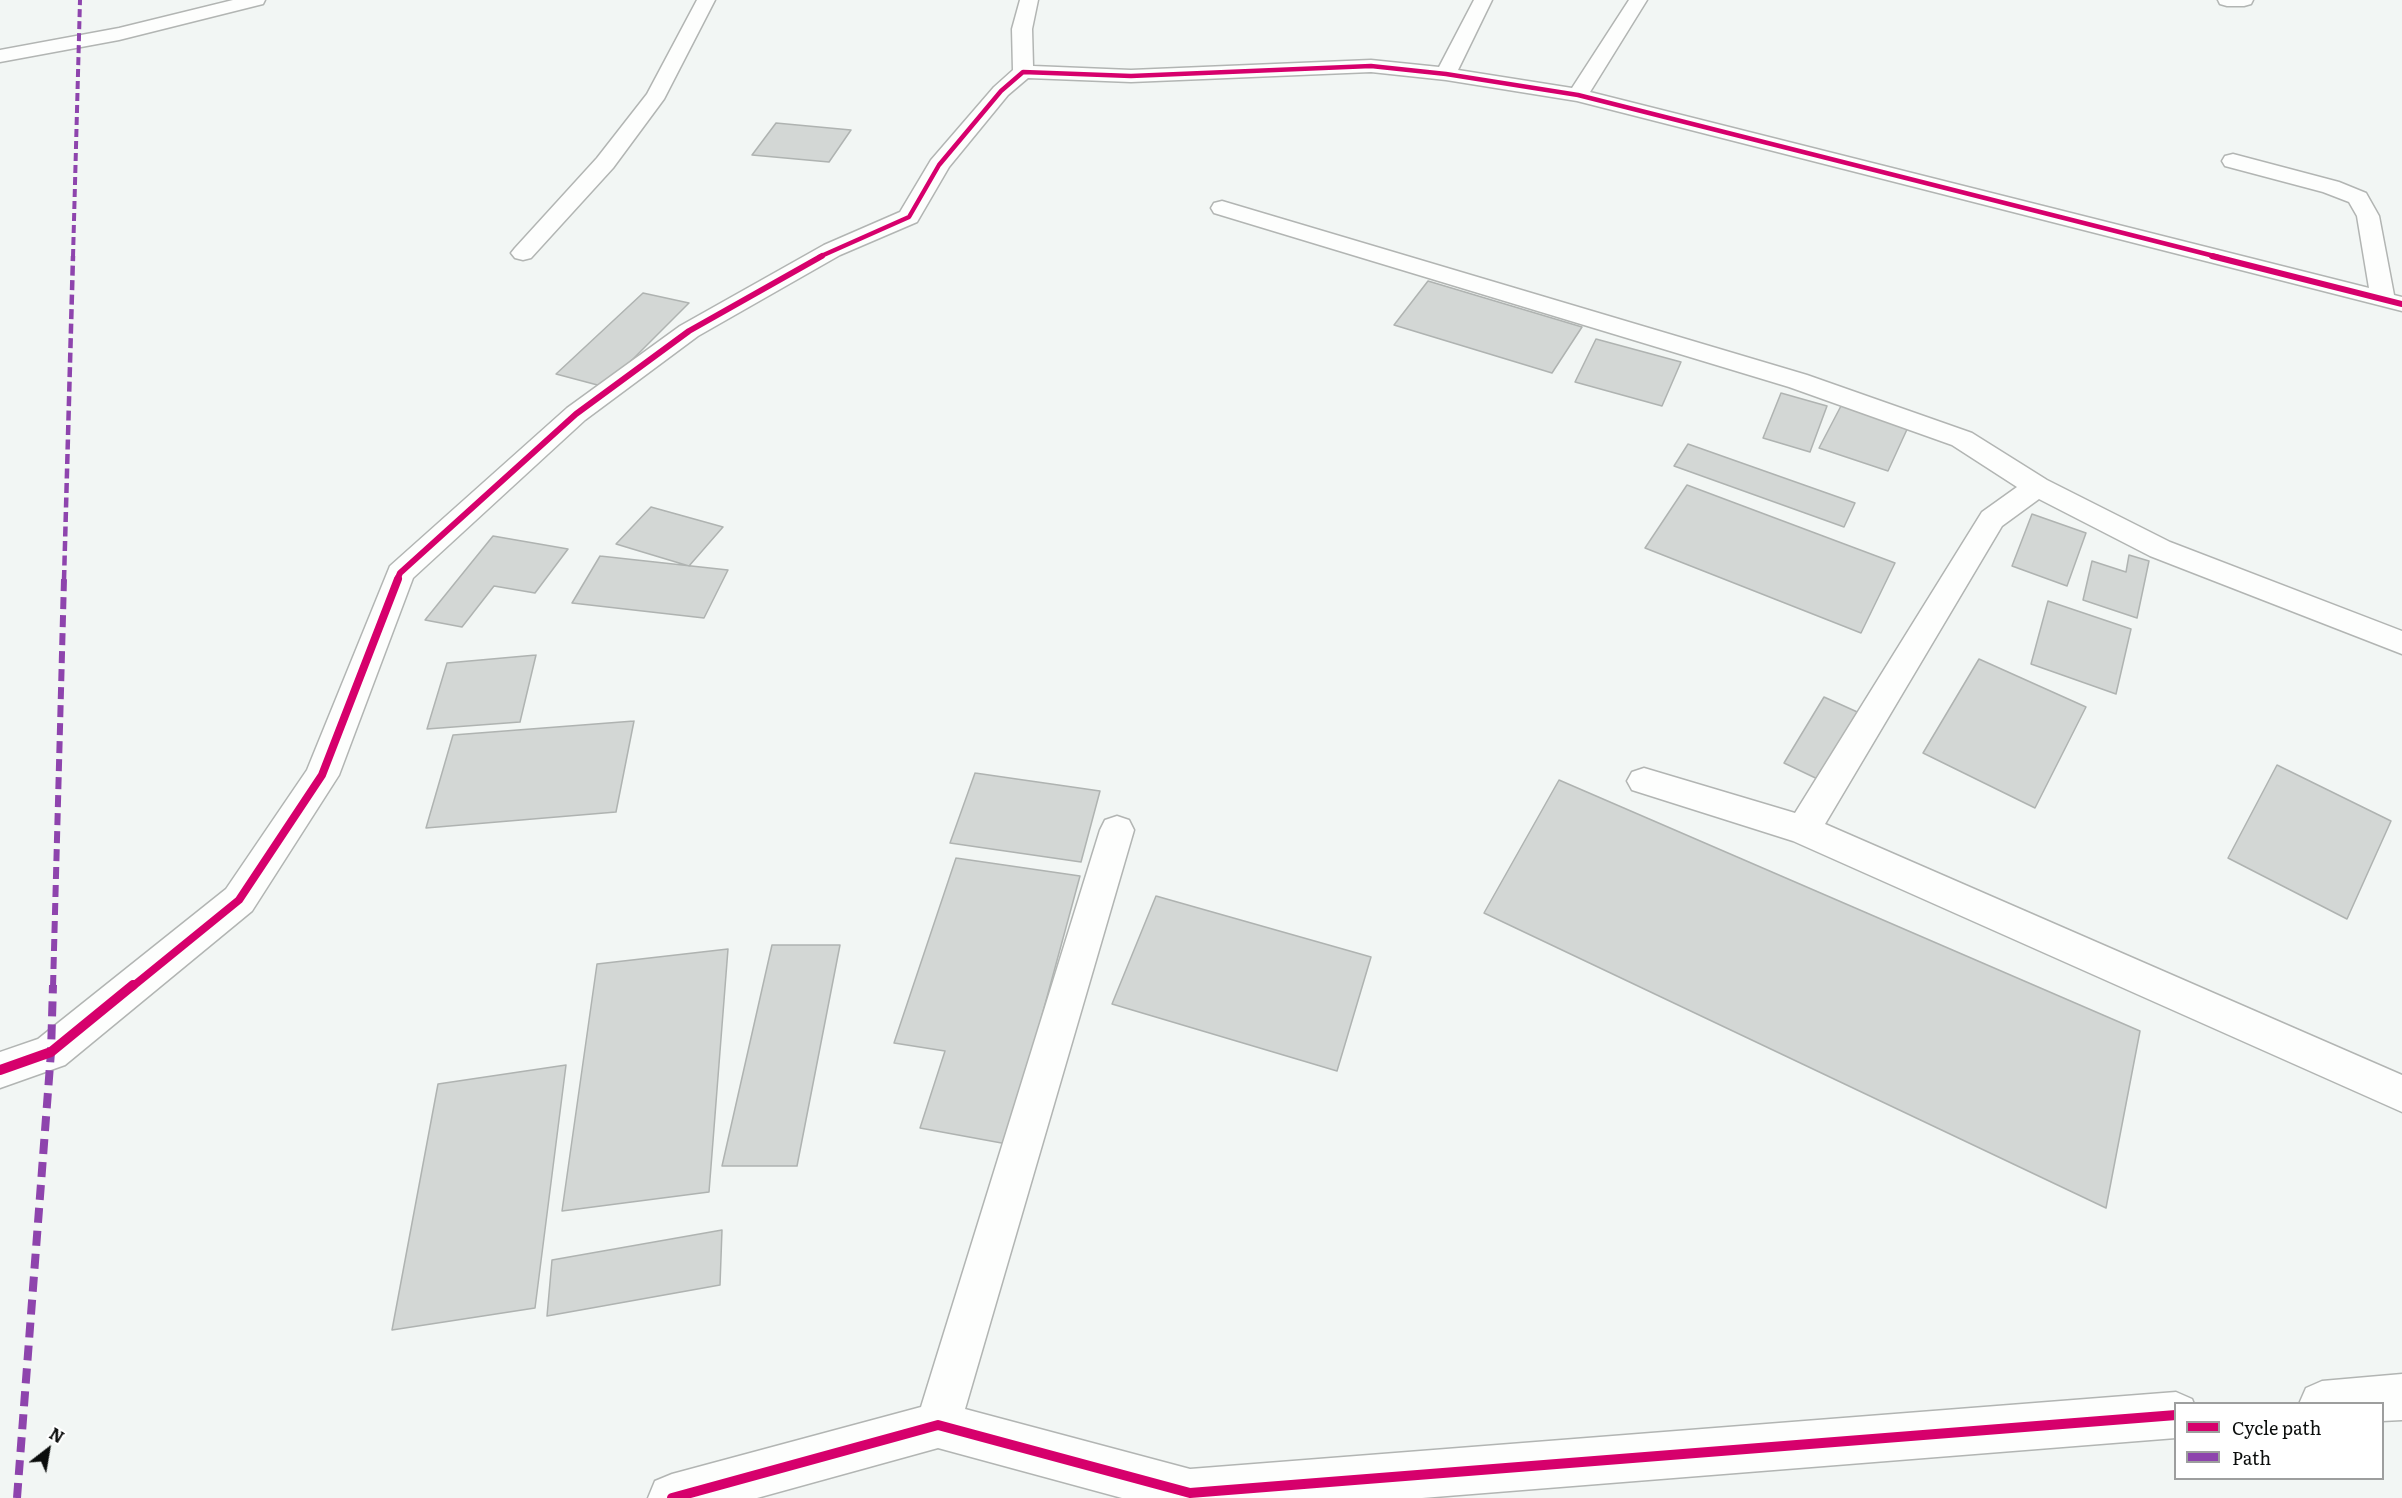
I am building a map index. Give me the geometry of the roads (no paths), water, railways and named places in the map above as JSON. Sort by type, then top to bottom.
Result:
[{"type":"street","points":[[0,56],[119,34],[216,8],[256,0]]},
{"type":"street","points":[[523,253],[605,163],[657,95],[706,0]]},
{"type":"street","points":[[1023,72],[1022,29],[1029,0]]},
{"type":"street","points":[[1446,74],[1483,0]]},
{"type":"street","points":[[1578,95],[1638,0]]},
{"type":"street","points":[[2227,0],[2244,0]]},
{"type":"street","points":[[0,1070],[51,1052],[239,900],[322,775],[400,573],[576,414],[689,331],[832,250],[909,217],[939,165],[1001,91],[1023,72],[1131,76],[1371,66],[1446,74],[1578,95],[2392,302],[2368,216],[2358,198],[2331,187],[2233,161]]},
{"type":"street","points":[[1222,208],[1798,381],[1962,439],[2037,487],[2160,549],[2402,643]]},
{"type":"street","points":[[1803,830],[1992,519],[2037,487]]},
{"type":"street","points":[[1644,781],[1803,830],[2402,1094]]},
{"type":"street","points":[[938,1425],[1117,830]]},
{"type":"street","points":[[2345,1402],[2402,1397]]},
{"type":"street","points":[[672,1498],[938,1425],[1190,1493],[2174,1415]]}]
